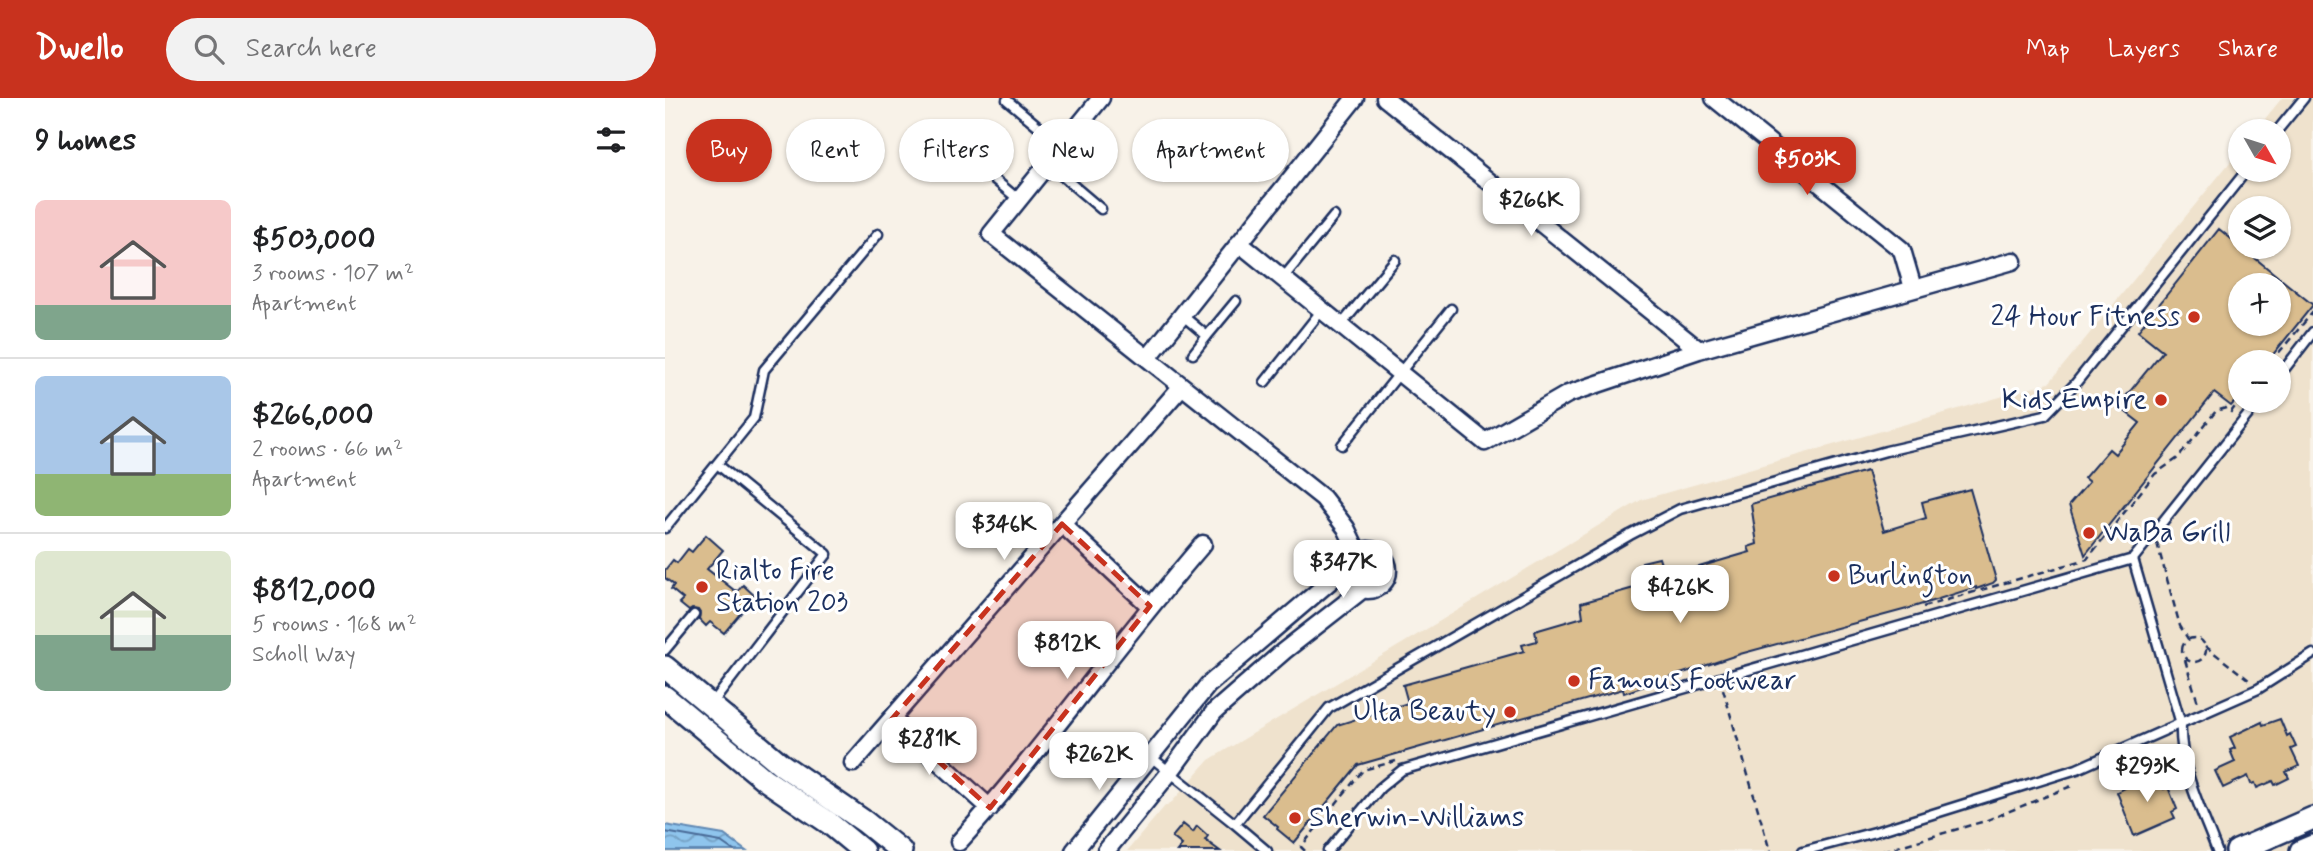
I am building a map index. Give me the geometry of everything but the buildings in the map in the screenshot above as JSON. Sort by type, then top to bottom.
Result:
[{"type":"main road","points":[[665,667],[782,765],[865,822],[901,851]]},
{"type":"main road","points":[[665,696],[764,779],[863,851]]},
{"type":"main road","points":[[2237,851],[2313,818]]},
{"type":"main road","points":[[2301,851],[2313,846]]},
{"type":"street","points":[[1084,119],[1101,98]]},
{"type":"street","points":[[1148,358],[1355,98]]},
{"type":"street","points":[[1385,98],[1699,350]]},
{"type":"street","points":[[1714,98],[1902,250],[1913,288]]},
{"type":"street","points":[[1034,182],[991,234],[1323,498],[1346,528],[1353,559],[1347,572],[1352,583],[1362,590]]},
{"type":"street","points":[[1239,243],[1485,442],[1568,394],[1699,350],[2013,261]]},
{"type":"street","points":[[853,763],[1182,386]]},
{"type":"street","points":[[1062,524],[1150,606]]},
{"type":"street","points":[[959,842],[990,808],[1150,606],[1203,544]]},
{"type":"street","points":[[1074,851],[1208,685],[1353,559],[1368,550],[1381,554],[1388,566],[1388,573],[1381,585],[1376,589],[1362,590],[1214,712],[1106,851]]},
{"type":"street","points":[[1298,607],[1313,628]]},
{"type":"street","points":[[892,719],[990,808]]},
{"type":"lane","points":[[2287,119],[2304,98]]},
{"type":"lane","points":[[1007,100],[1030,119]]},
{"type":"lane","points":[[998,182],[1019,200]]},
{"type":"lane","points":[[1069,182],[1101,209]]},
{"type":"lane","points":[[1235,824],[1329,708],[1680,509],[1887,451],[2045,415],[2075,384],[2237,182]]},
{"type":"lane","points":[[1283,278],[1334,216]]},
{"type":"lane","points":[[665,528],[754,418],[765,370],[878,234]]},
{"type":"lane","points":[[1341,326],[1395,260]]},
{"type":"lane","points":[[1193,354],[1237,301]]},
{"type":"lane","points":[[1342,445],[1451,309]]},
{"type":"lane","points":[[1265,382],[1322,310]]},
{"type":"lane","points":[[1182,315],[1207,336]]},
{"type":"lane","points":[[2291,360],[2313,332]]},
{"type":"lane","points":[[1328,851],[1380,788],[1402,770],[2133,559],[2249,413]]},
{"type":"lane","points":[[711,705],[827,554],[717,464]]},
{"type":"lane","points":[[2133,559],[2181,724],[2180,738],[2185,761],[2217,851]]},
{"type":"lane","points":[[665,650],[694,615]]},
{"type":"lane","points":[[1803,851],[2077,769],[2258,689],[2313,654]]},
{"type":"lane","points":[[1151,757],[1267,851]]},
{"type":"path","points":[[2281,350],[2313,312]]},
{"type":"path","points":[[1917,609],[2087,559],[2155,474],[2178,458],[2216,411],[2228,410]]},
{"type":"path","points":[[2155,542],[2158,544],[2180,626],[2188,639]]},
{"type":"path","points":[[2188,639],[2200,639],[2205,646],[2249,680]]},
{"type":"path","points":[[2188,639],[2181,649],[2199,705]]},
{"type":"path","points":[[2185,660],[2193,663],[2201,661],[2206,654],[2205,646]]},
{"type":"path","points":[[1723,688],[1770,850]]},
{"type":"path","points":[[1305,851],[1301,847],[1363,770],[1399,760]]},
{"type":"path","points":[[1883,851],[1985,821],[2074,785]]},
{"type":"highlighted area","points":[[1062,524],[1150,606],[990,808],[892,719]]},
{"type":"shaded area","points":[[2282,98],[2313,98],[2313,851],[1127,851],[1209,760],[1641,500],[2049,383],[2228,165],[2228,182],[2291,182],[2291,119],[2265,119]]},
{"type":"water","points":[[665,825],[724,835],[746,851],[665,851]]},
{"type":"place","name":"24 Hour Fitness","points":[[2194,317]]},
{"type":"place","name":"Kids Empire","points":[[2161,400]]},
{"type":"place","name":"WaBa Grill","points":[[2089,533]]},
{"type":"place","name":"Burlington","points":[[1834,576]]},
{"type":"place","name":"Rialto Fire Station 203","points":[[702,587]]},
{"type":"place","name":"Famous Footwear","points":[[1574,681]]},
{"type":"place","name":"Ulta Beauty","points":[[1510,712]]},
{"type":"place","name":"Sherwin-Williams","points":[[1295,818]]}]
